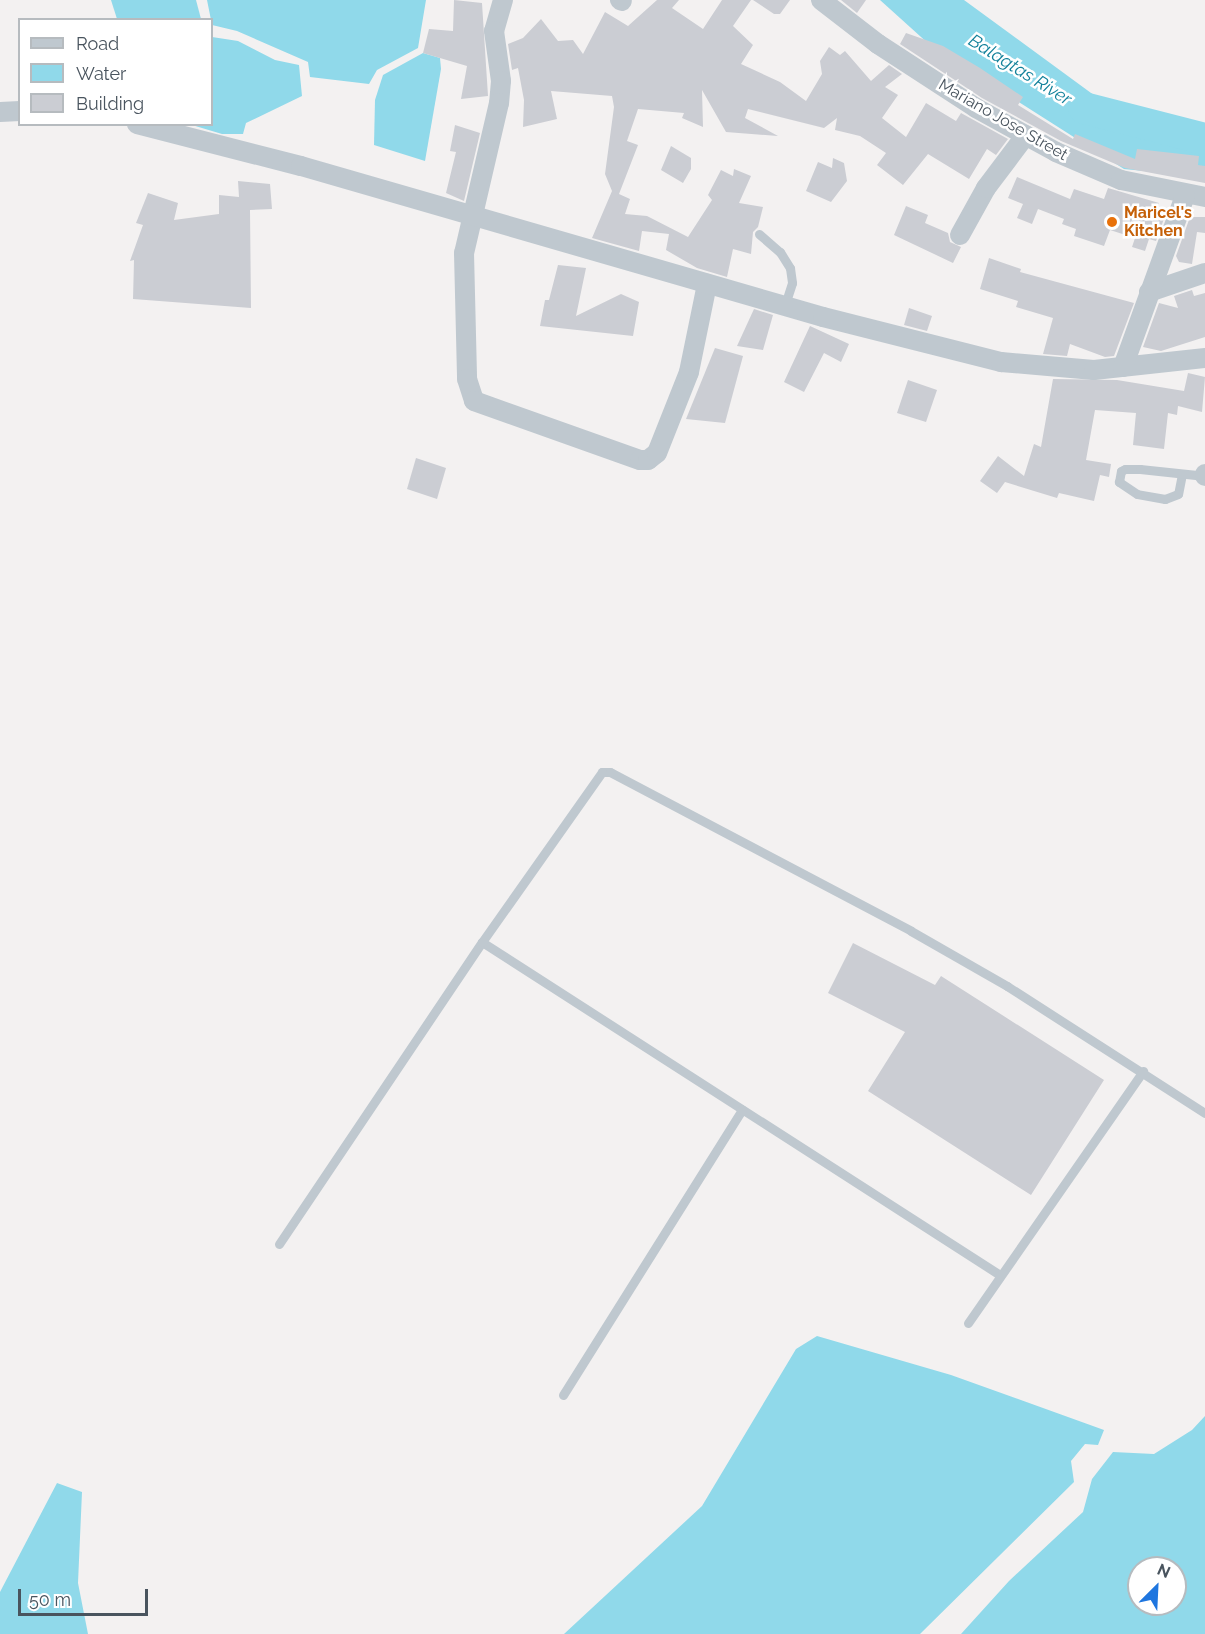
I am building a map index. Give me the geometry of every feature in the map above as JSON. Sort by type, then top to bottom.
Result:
[{"type":"street","points":[[504,0],[494,31],[501,81],[499,103],[470,216],[464,253],[467,379],[474,401],[640,460],[657,453],[678,403],[707,284]]},
{"type":"street","name":"Mariano Jose Street","points":[[821,0],[898,57],[1026,135],[1121,180],[1185,196],[1205,197]]},
{"type":"street","points":[[0,112],[18,111]]},
{"type":"street","points":[[145,126],[301,166],[707,284],[1001,362],[1048,369],[1123,367],[1205,358]]},
{"type":"street","points":[[960,235],[986,188],[1026,135]]},
{"type":"street","points":[[1123,367],[1185,196]]},
{"type":"street","points":[[1149,292],[1205,273]]},
{"type":"lane","points":[[759,234],[780,252],[790,268],[792,283],[785,305]]},
{"type":"lane","points":[[1182,474],[1178,494],[1166,499],[1137,494],[1119,482],[1121,471],[1125,469],[1205,475]]},
{"type":"lane","points":[[279,1244],[482,942],[589,786],[602,772],[610,772],[911,931],[1143,1071],[1205,1113]]},
{"type":"lane","points":[[482,942],[1000,1275]]},
{"type":"lane","points":[[968,1323],[1143,1071]]},
{"type":"lane","points":[[563,1395],[742,1110]]},
{"type":"water","points":[[111,0],[196,0],[201,18],[117,18]]},
{"type":"water","points":[[207,0],[426,0],[418,48],[377,70],[369,84],[310,77],[308,62],[237,31],[213,25],[213,18],[211,18]]},
{"type":"water","points":[[880,0],[964,0],[1132,123],[1205,130],[1205,177],[1124,169],[931,46]]},
{"type":"water","points":[[213,37],[238,41],[275,60],[299,65],[302,96],[246,123],[243,134],[222,134],[195,126],[213,126]]},
{"type":"water","points":[[423,53],[440,58],[441,69],[425,161],[374,145],[375,100],[383,75]]},
{"type":"water","points":[[817,1336],[951,1375],[1104,1430],[1098,1445],[1085,1444],[1071,1461],[1074,1482],[920,1634],[564,1634],[702,1506],[796,1349]]},
{"type":"water","points":[[1205,1416],[1205,1634],[961,1634],[1009,1581],[1083,1512],[1092,1479],[1113,1452],[1154,1454],[1192,1430]]},
{"type":"water","points":[[57,1483],[82,1492],[78,1583],[88,1634],[0,1634],[0,1592]]},
{"type":"building","points":[[454,0],[482,3],[488,96],[461,99],[467,66],[423,53],[429,29],[453,31]]},
{"type":"building","points":[[657,0],[679,0],[672,8],[703,29],[722,0],[751,0],[733,26],[753,45],[741,64],[780,82],[806,101],[822,74],[820,61],[829,47],[840,55],[845,51],[871,81],[889,65],[902,74],[885,87],[898,95],[882,118],[906,137],[926,103],[956,121],[961,113],[1008,139],[996,155],[987,149],[969,179],[928,154],[903,185],[877,165],[886,153],[860,136],[835,130],[837,118],[824,128],[748,109],[745,118],[778,136],[726,132],[702,90],[703,127],[682,118],[684,113],[638,109],[627,141],[638,145],[619,194],[630,199],[625,214],[647,216],[688,237],[712,200],[708,195],[721,170],[733,176],[734,169],[751,176],[739,203],[763,207],[758,227],[753,232],[751,254],[733,249],[727,277],[697,268],[666,250],[669,234],[642,231],[639,251],[592,238],[612,191],[605,174],[614,107],[612,96],[551,91],[557,119],[523,127],[524,100],[518,68],[512,70],[508,44],[523,38],[541,19],[558,41],[573,40],[583,54],[605,12],[628,26]]},
{"type":"building","points":[[753,0],[790,0],[780,14],[774,14]]},
{"type":"building","points":[[841,0],[866,0],[857,13]]},
{"type":"building","points":[[906,33],[943,46],[980,68],[1023,97],[1018,105],[1073,139],[1075,134],[1135,159],[1137,149],[1199,156],[1198,165],[1205,166],[1205,183],[1125,168],[1061,141],[982,98],[900,44]]},
{"type":"building","points":[[455,125],[480,133],[464,201],[446,193],[456,152],[450,151]]},
{"type":"building","points":[[671,146],[691,158],[691,169],[683,183],[661,170]]},
{"type":"building","points":[[833,158],[844,163],[847,181],[831,202],[806,191],[818,162],[832,168]]},
{"type":"building","points":[[1017,177],[1070,199],[1074,189],[1104,199],[1108,188],[1159,203],[1157,210],[1166,213],[1156,241],[1149,239],[1145,251],[1132,247],[1135,238],[1110,230],[1104,246],[1074,236],[1076,229],[1062,224],[1064,219],[1038,209],[1032,224],[1017,218],[1023,204],[1008,198]]},
{"type":"building","points":[[238,181],[270,184],[272,209],[250,210],[251,308],[133,299],[134,260],[130,261],[143,225],[136,223],[148,193],[178,203],[174,220],[219,214],[219,195],[239,197]]},
{"type":"building","points":[[906,206],[928,215],[925,223],[948,233],[950,242],[961,247],[953,263],[894,235]]},
{"type":"building","points":[[1190,217],[1205,217],[1205,233],[1197,232],[1192,264],[1179,262],[1176,256]]},
{"type":"building","points":[[989,258],[1021,269],[1020,272],[1134,303],[1114,356],[1105,357],[1070,344],[1067,356],[1043,354],[1053,318],[1016,307],[1018,301],[980,289]]},
{"type":"building","points":[[558,265],[586,268],[576,316],[621,294],[639,302],[633,336],[540,326],[545,300],[549,300]]},
{"type":"building","points":[[1192,290],[1194,296],[1205,293],[1205,337],[1161,351],[1143,347],[1159,303],[1178,308],[1174,296]]},
{"type":"building","points":[[909,308],[932,316],[927,331],[904,325]]},
{"type":"building","points":[[754,309],[773,315],[763,350],[737,346]]},
{"type":"building","points":[[810,326],[849,344],[841,362],[824,353],[804,392],[784,382]]},
{"type":"building","points":[[715,348],[743,356],[725,423],[686,419]]},
{"type":"building","points":[[1188,373],[1205,377],[1202,412],[1178,406],[1177,415],[1168,413],[1164,449],[1133,445],[1136,413],[1095,410],[1086,460],[1111,464],[1109,477],[1100,475],[1094,501],[1059,493],[1057,498],[1005,482],[997,493],[980,481],[998,456],[1024,476],[1034,444],[1041,447],[1053,379],[1117,380],[1184,391]]},
{"type":"building","points":[[908,380],[937,390],[926,422],[897,413]]},
{"type":"building","points":[[416,458],[446,468],[437,499],[407,489]]},
{"type":"building","points":[[853,943],[935,985],[941,976],[1104,1080],[1031,1195],[868,1091],[905,1032],[828,993]]},
{"type":"waterway","name":"Balagtas River","points":[[1084,108],[1205,139]]},
{"type":"place","name":"Maricel's Kitchen","points":[[1112,222]]}]
